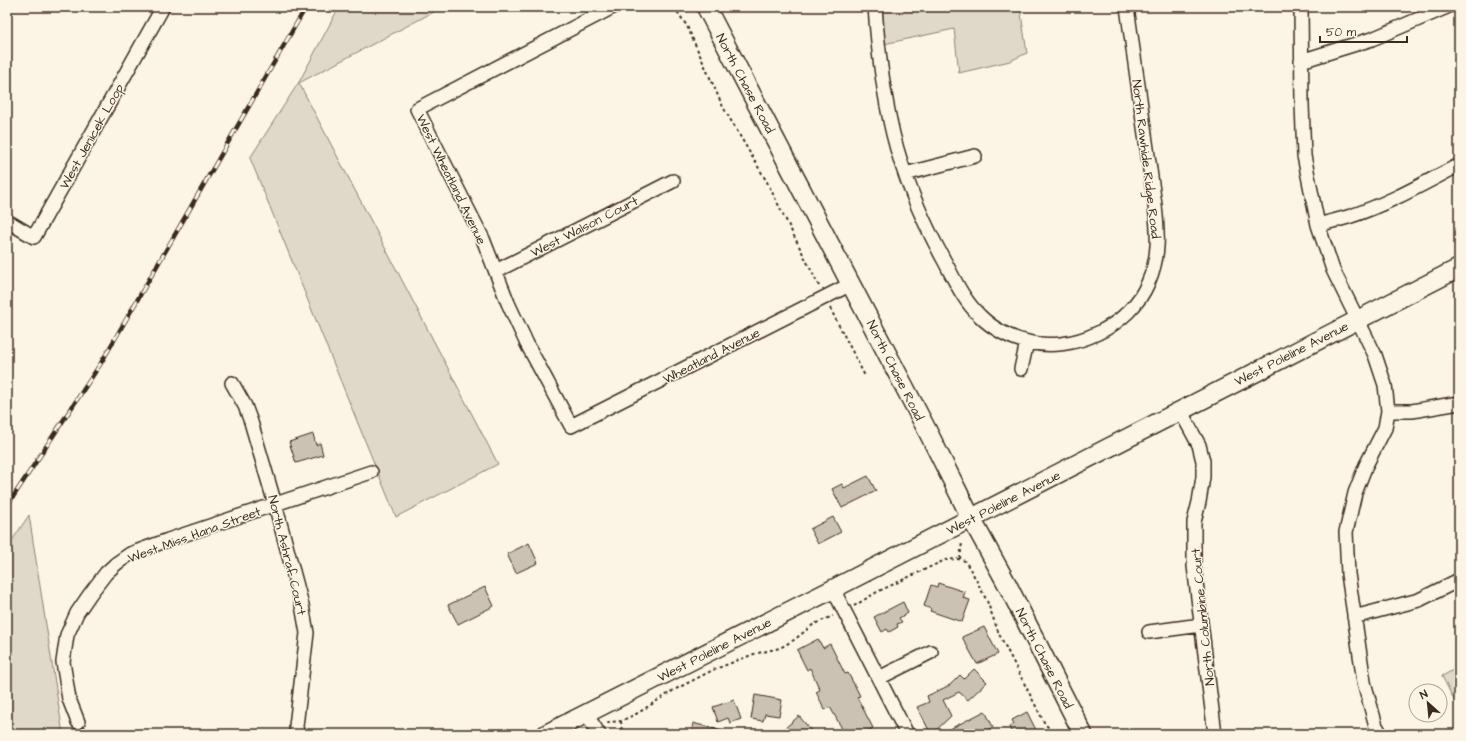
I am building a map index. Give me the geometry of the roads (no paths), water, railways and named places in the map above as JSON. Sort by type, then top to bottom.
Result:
[{"type":"street","name":"West Jenicek Loop","points":[[7,221],[34,237],[163,7]]},
{"type":"street","name":"West Wheatland Avenue","points":[[571,426],[527,344],[508,303],[483,239],[469,209],[417,109],[613,7]]},
{"type":"street","name":"North Chase Road","points":[[706,7],[971,518],[1007,584],[1083,734]]},
{"type":"street","name":"North Rawhide Ridge Road","points":[[875,7],[878,46],[887,104],[894,136],[905,174],[938,249],[969,304],[980,316],[1001,331],[1015,338],[1027,342],[1056,345],[1075,342],[1095,335],[1113,324],[1128,312],[1148,284],[1155,261],[1158,236],[1155,205],[1127,7]]},
{"type":"street","points":[[1301,7],[1304,156],[1318,225],[1333,270],[1356,320],[1375,355],[1385,385],[1388,411],[1385,428],[1366,465],[1355,493],[1346,532],[1348,574],[1364,682],[1376,726],[1381,734]]},
{"type":"street","points":[[1301,61],[1372,39],[1447,7]]},
{"type":"street","points":[[905,174],[975,156]]},
{"type":"street","points":[[1318,225],[1348,217],[1376,206],[1404,194],[1459,165]]},
{"type":"street","name":"West Walson Court","points":[[496,271],[673,181]]},
{"type":"street","name":"West Poleline Avenue","points":[[546,734],[833,589],[1459,268]]},
{"type":"street","name":"Wheatland Avenue","points":[[571,426],[851,284]]},
{"type":"street","points":[[1021,369],[1027,342]]},
{"type":"street","name":"North Ashraf Court","points":[[232,383],[245,406],[251,422],[302,604],[307,633],[296,726],[298,734]]},
{"type":"street","points":[[1388,411],[1412,411],[1459,403]]},
{"type":"street","name":"North Columbine Court","points":[[1180,410],[1199,445],[1203,461],[1203,477],[1194,522],[1194,566],[1215,734]]},
{"type":"street","name":"West Miss Hana Street","points":[[78,722],[69,699],[63,662],[67,635],[77,613],[106,573],[130,554],[371,472]]},
{"type":"street","points":[[1354,617],[1419,600],[1459,580]]},
{"type":"street","points":[[833,589],[907,734]]},
{"type":"street","points":[[1149,632],[1201,625]]},
{"type":"street","points":[[879,678],[931,652]]},
{"type":"street","points":[[586,714],[599,734]]},
{"type":"railway","points":[[7,506],[101,363],[306,7]]}]
